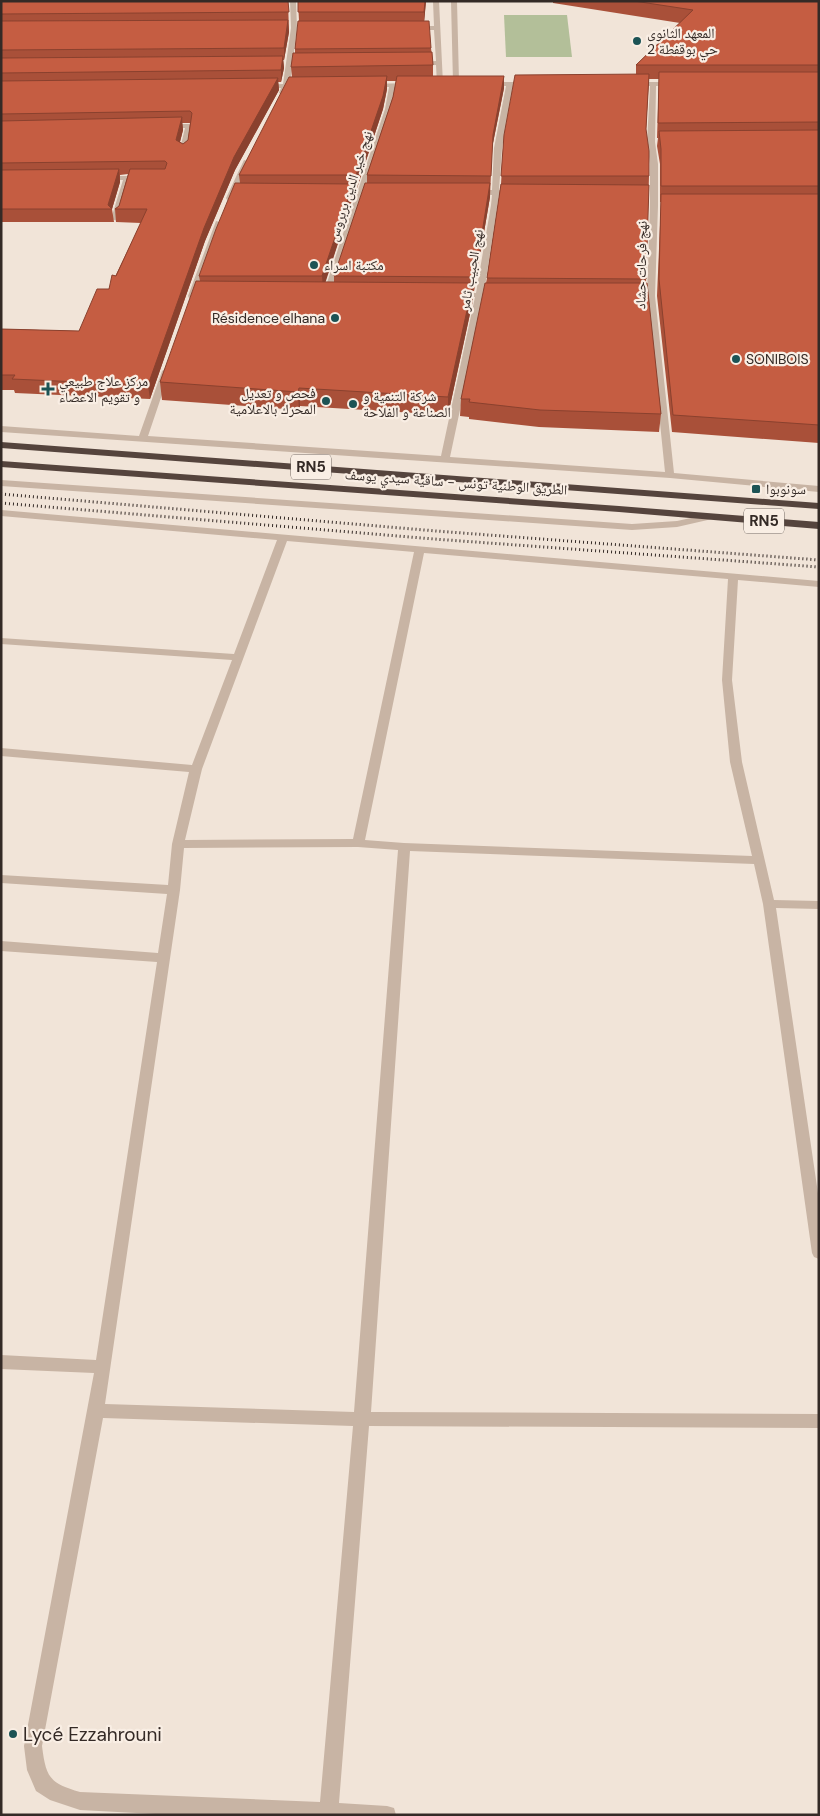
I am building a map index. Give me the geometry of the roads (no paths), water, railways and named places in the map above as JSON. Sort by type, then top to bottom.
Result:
[{"type":"highway","name":"الطريق الوطنية تونس - ساقية سيدي يوسف","points":[[1,445],[819,506]]},
{"type":"highway","name":"الطريق الوطنية تونس - ساقية سيدي يوسف","points":[[1,464],[619,509],[819,526]]},
{"type":"street","points":[[436,1],[440,84]]},
{"type":"street","points":[[430,84],[475,83],[456,83],[454,1]]},
{"type":"street","points":[[277,102],[286,86],[294,28],[293,3]]},
{"type":"street","points":[[284,28],[303,28]]},
{"type":"street","points":[[408,28],[436,28]]},
{"type":"street","points":[[411,64],[439,63]]},
{"type":"street","points":[[279,65],[298,65]]},
{"type":"street","points":[[484,83],[536,83],[510,84],[484,83]]},
{"type":"street","points":[[623,83],[682,83],[653,84],[623,83]]},
{"type":"street","name":"نهج الحبيب ثامر","points":[[445,459],[480,294],[496,192],[498,148],[510,84]]},
{"type":"street","name":"نهج فرحات حشاد","points":[[653,84],[654,206],[651,296],[670,475]]},
{"type":"street","points":[[363,85],[421,85]]},
{"type":"street","name":"نهج خير الدين بربروس","points":[[327,295],[388,109],[392,85]]},
{"type":"street","points":[[256,87],[305,86]]},
{"type":"street","points":[[160,127],[190,126],[183,153]]},
{"type":"street","points":[[652,142],[661,142]]},
{"type":"street","points":[[225,208],[250,156]]},
{"type":"street","points":[[98,178],[154,178]]},
{"type":"street","points":[[115,220],[127,178]]},
{"type":"street","points":[[232,192],[242,192]]},
{"type":"street","points":[[331,192],[390,192]]},
{"type":"street","points":[[467,192],[526,193]]},
{"type":"street","points":[[644,194],[654,194]]},
{"type":"street","points":[[654,206],[664,206]]},
{"type":"street","points":[[190,303],[222,217]]},
{"type":"street","points":[[193,294],[202,294]]},
{"type":"street","points":[[318,295],[337,295]]},
{"type":"street","points":[[452,295],[509,295]]},
{"type":"street","points":[[641,296],[651,296]]},
{"type":"street","points":[[143,438],[168,366]]},
{"type":"street","points":[[1,429],[670,475],[819,488]]},
{"type":"street","points":[[1,483],[632,527],[677,524],[709,516]]},
{"type":"street","points":[[1,513],[819,584]]},
{"type":"street","points":[[283,537],[196,769],[178,844],[174,890],[96,1411],[33,1746],[35,1768],[40,1783],[55,1795],[80,1801],[387,1815]]},
{"type":"street","points":[[358,843],[420,549]]},
{"type":"street","points":[[733,576],[727,680],[736,762],[768,904],[819,1252]]},
{"type":"street","points":[[1,641],[237,657]]},
{"type":"street","points":[[1,752],[196,769]]},
{"type":"street","points":[[178,844],[358,843],[404,847],[758,860]]},
{"type":"street","points":[[329,1811],[362,1420],[404,847]]},
{"type":"street","points":[[1,879],[174,890]]},
{"type":"street","points":[[768,904],[819,905]]},
{"type":"street","points":[[1,946],[164,958]]},
{"type":"street","points":[[1,1362],[102,1367]]},
{"type":"street","points":[[96,1411],[362,1420],[819,1421]]},
{"type":"railway","points":[[1,494],[436,531],[819,560]]},
{"type":"railway","points":[[1,503],[434,539],[819,567]]},
{"type":"place","name":"المعهد الثانوي حي بوقفطة 2","points":[[637,41]]},
{"type":"place","name":"مكتبة اسراء","points":[[314,265]]},
{"type":"place","name":"Résidence elhana","points":[[335,318]]},
{"type":"place","name":"SONIBOIS","points":[[736,359]]},
{"type":"place","name":"مركز علاج طبيعي و تقويم الاعضاء","points":[[48,389]]},
{"type":"place","name":"فحص و تعديل المحرك بالاعلامية","points":[[326,401]]},
{"type":"place","name":"شركة التنمية و الصناعة و الفلاحة","points":[[353,404]]},
{"type":"place","name":"سونوبوا","points":[[756,489]]},
{"type":"place","name":"Lycé Ezzahrouni","points":[[13,1734]]}]
